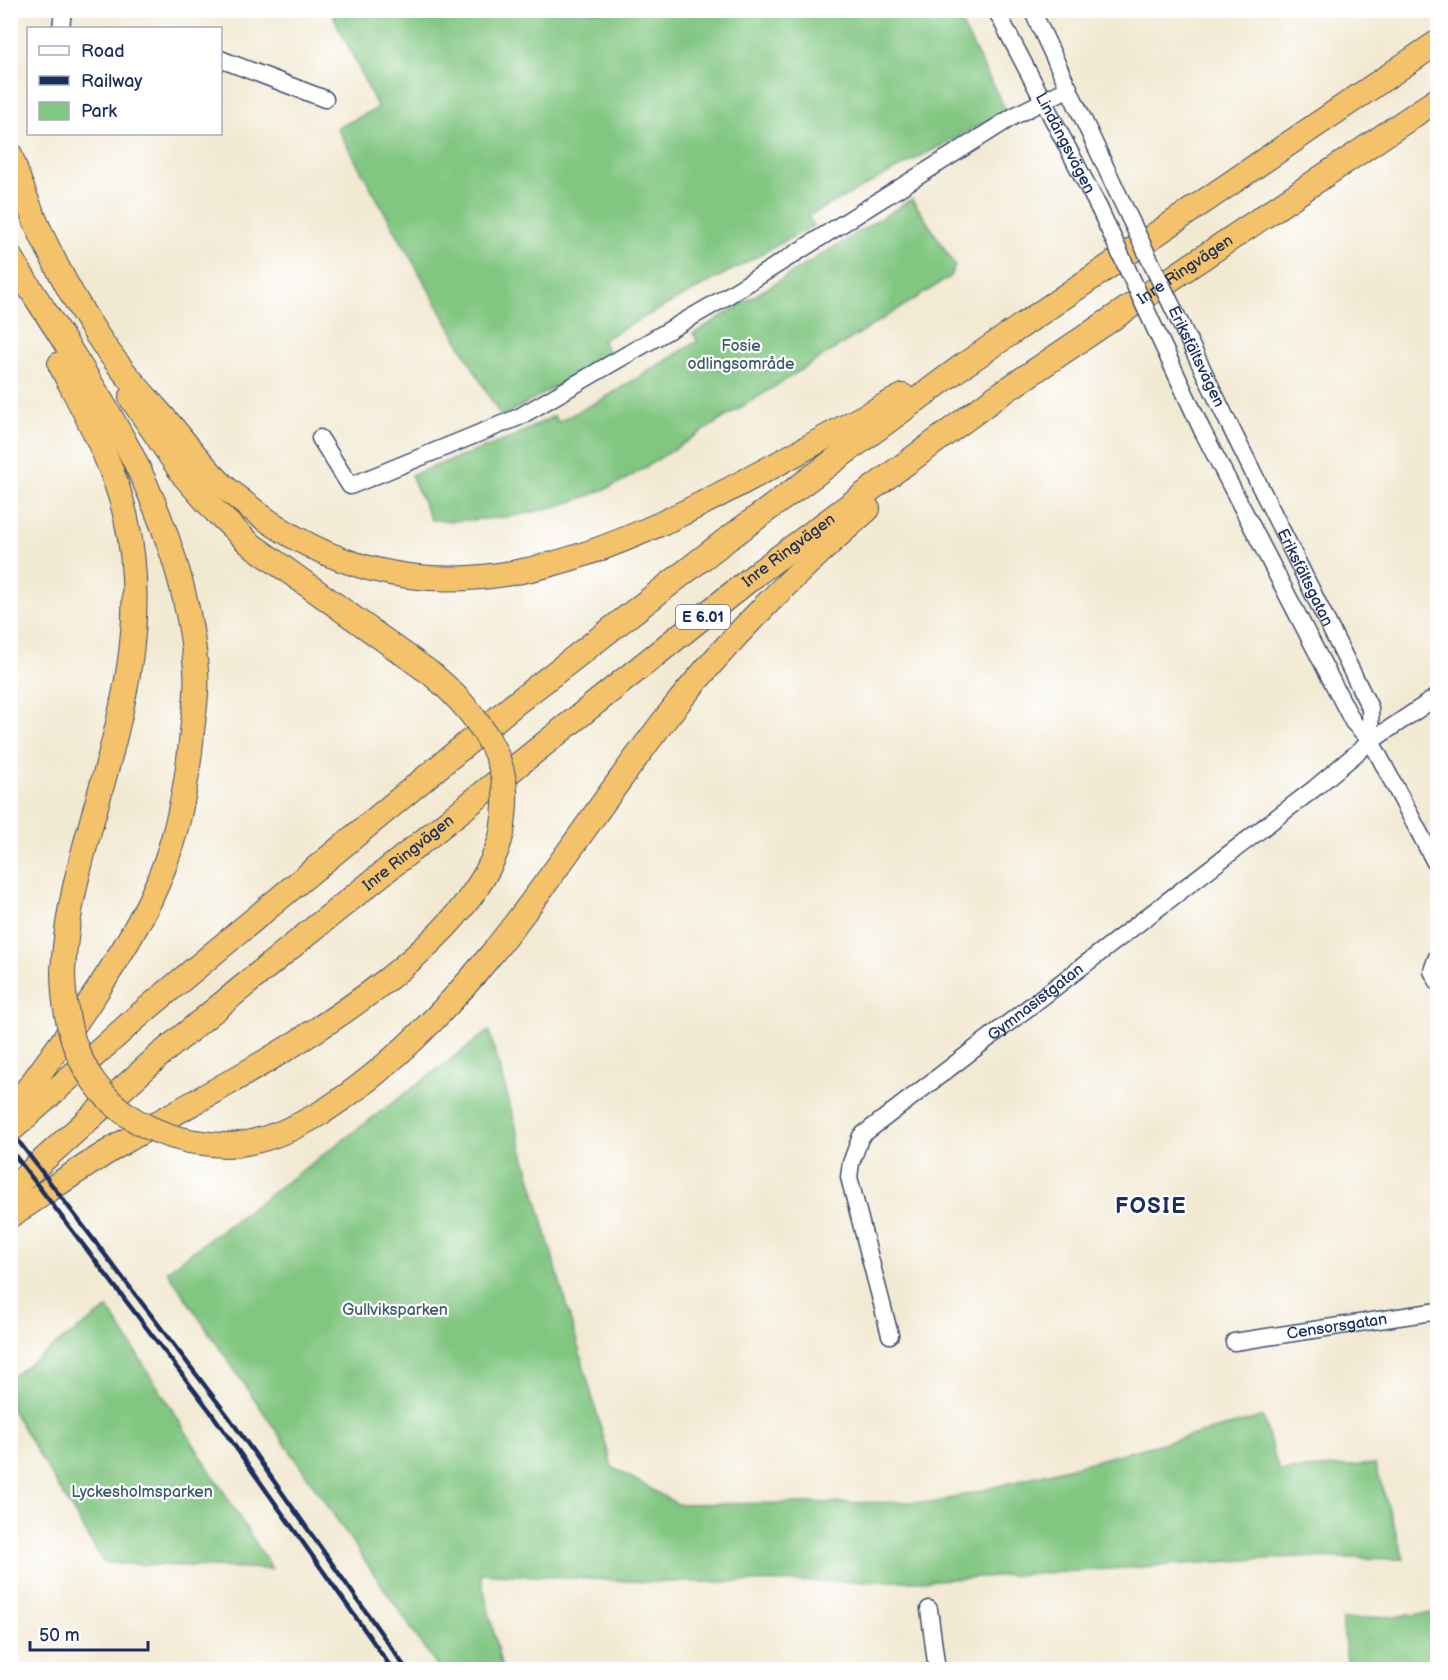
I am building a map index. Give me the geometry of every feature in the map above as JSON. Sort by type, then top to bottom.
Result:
[{"type":"highway","name":"E 6.01","points":[[10,1131],[136,1018],[516,704],[721,544],[961,367],[1437,42]]},
{"type":"highway","name":"Inre Ringvägen","points":[[10,1190],[161,1054],[517,764],[759,572],[993,399],[1437,99]]},
{"type":"highway","points":[[10,154],[38,226],[97,336],[159,443],[215,511],[266,556],[453,691],[469,711],[494,753],[506,789],[502,833],[497,854],[462,909],[421,949],[379,985],[257,1067],[124,1142],[10,1216]]},
{"type":"highway","points":[[10,258],[109,465],[126,516],[134,576],[135,615],[130,668],[69,912],[63,972],[67,1019],[76,1048],[95,1083],[113,1105],[138,1124],[189,1141],[209,1145],[244,1144],[302,1124],[341,1100],[420,1035],[482,968],[672,711],[770,598],[993,399]]},
{"type":"highway","points":[[10,258],[128,448],[156,511],[179,577],[196,672],[189,768],[175,837],[151,898],[119,954],[63,1040],[10,1113]]},
{"type":"highway","points":[[97,336],[224,487],[263,518],[294,539],[346,562],[386,574],[419,579],[476,580],[524,572],[580,556],[645,529],[727,490],[837,429],[961,367]]},
{"type":"street","points":[[61,27],[63,10]]},
{"type":"street","name":"Lindängsvägen","points":[[996,10],[1132,276]]},
{"type":"street","name":"Lindängsvägen","points":[[1032,10],[1152,263]]},
{"type":"street","points":[[222,59],[326,99]]},
{"type":"street","points":[[320,438],[350,486],[519,417],[721,300],[1014,116],[1069,88]]},
{"type":"street","name":"Eriksfältsvägen","points":[[1152,263],[1226,417]]},
{"type":"street","name":"Eriksfältsvägen","points":[[1132,276],[1202,430]]},
{"type":"street","name":"Eriksfältsgatan","points":[[1226,417],[1370,708],[1371,741]]},
{"type":"street","name":"Eriksfältsgatan","points":[[1202,430],[1353,722],[1371,741],[1437,868]]},
{"type":"street","name":"Gymnasistgatan","points":[[890,1335],[849,1177],[851,1162],[861,1136],[1315,788],[1371,741],[1437,696]]},
{"type":"street","points":[[1436,959],[1432,971],[1437,982]]},
{"type":"street","name":"Censorsgatan","points":[[1234,1342],[1437,1311]]},
{"type":"street","points":[[929,1609],[937,1670]]},
{"type":"green space","points":[[331,11],[955,11],[1006,111],[808,216],[813,226],[602,340],[611,356],[501,417],[337,128],[378,108]]},
{"type":"green space","name":"Fosie odlingsområde","points":[[912,199],[955,265],[950,277],[623,481],[577,500],[530,513],[481,520],[431,520],[411,475],[511,438],[554,416],[558,422],[603,399],[698,341],[693,334]]},
{"type":"green space","name":"Gullviksparken","points":[[489,1031],[612,1467],[677,1504],[937,1502],[1263,1417],[1279,1471],[1375,1464],[1404,1559],[1293,1557],[920,1581],[648,1582],[480,1573],[502,1669],[439,1669],[167,1271]]},
{"type":"green space","name":"Lyckesholmsparken","points":[[108,1308],[272,1569],[104,1563],[11,1408],[10,1378]]},
{"type":"green space","points":[[1437,1613],[1437,1669],[1348,1669],[1342,1620]]},
{"type":"railway","points":[[10,1130],[228,1416],[407,1670]]},
{"type":"railway","points":[[10,1149],[210,1411],[393,1670]]},
{"type":"district","name":"FOSIE","points":[[1151,1206]]}]
